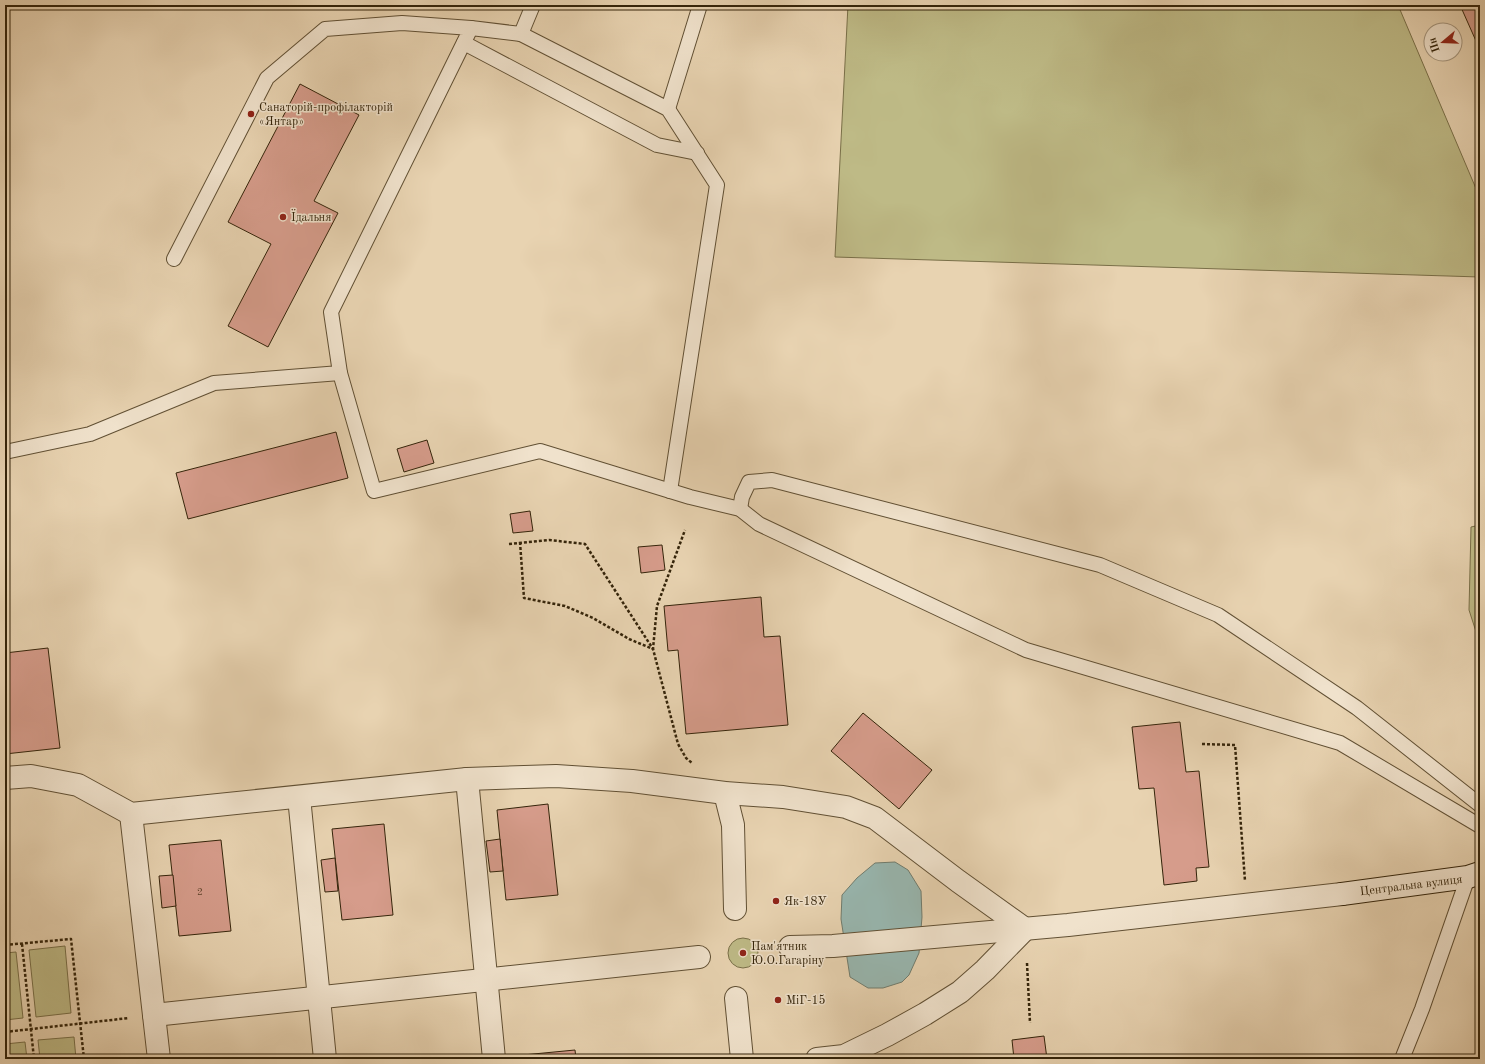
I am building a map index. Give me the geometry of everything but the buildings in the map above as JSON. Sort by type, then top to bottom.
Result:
[{"type":"street","points":[[5,778],[31,776],[78,785],[131,814],[467,779],[556,776],[632,781],[725,793],[783,797],[846,807],[875,818],[958,882],[1024,929],[985,970],[960,992],[919,1018],[845,1057],[817,1059]]},
{"type":"street","points":[[467,779],[494,1059]]},
{"type":"street","points":[[725,793],[733,825],[734,909]]},
{"type":"street","points":[[299,796],[325,1059]]},
{"type":"street","points":[[131,814],[159,1059]]},
{"type":"street","name":"Центральна вулиця","points":[[790,947],[833,946],[1068,926],[1342,894],[1474,875]]},
{"type":"street","points":[[154,1015],[699,957]]},
{"type":"street","points":[[736,998],[742,1059]]},
{"type":"lane","points":[[521,34],[533,5]]},
{"type":"lane","points":[[668,109],[700,5]]},
{"type":"lane","points":[[174,259],[267,78],[325,29],[402,23],[471,28],[521,34],[668,109],[717,185],[670,491]]},
{"type":"lane","points":[[471,28],[331,312],[340,373],[374,491],[540,451],[670,491],[740,509],[759,524],[1026,650],[1340,743],[1480,826]]},
{"type":"lane","points":[[464,43],[657,145],[697,153]]},
{"type":"lane","points":[[5,452],[90,434],[214,383],[340,373]]},
{"type":"lane","points":[[740,509],[742,497],[749,482],[772,480],[1100,565],[1218,615],[1357,708],[1480,804]]},
{"type":"lane","points":[[1402,1059],[1474,875]]},
{"type":"path","points":[[653,649],[657,606],[685,530]]},
{"type":"path","points":[[509,544],[549,540],[585,544],[653,649],[678,744],[686,758],[696,767]]},
{"type":"path","points":[[520,542],[524,598],[565,606],[593,618],[629,639],[653,649]]},
{"type":"path","points":[[1202,744],[1234,745],[1246,905]]},
{"type":"path","points":[[1024,929],[1030,1023]]},
{"type":"path","points":[[5,945],[71,939],[84,1059]]},
{"type":"path","points":[[22,944],[34,1059]]},
{"type":"path","points":[[5,1032],[154,1015]]},
{"type":"shaded area","points":[[848,5],[1398,5],[1480,198],[1480,277],[835,257]]},
{"type":"shaded area","points":[[1480,525],[1480,644],[1469,610],[1471,527]]},
{"type":"shaded area","points":[[743,938],[753,943],[758,953],[753,963],[743,968],[733,963],[728,953],[733,943]]},
{"type":"shaded area","points":[[65,946],[71,1013],[36,1017],[29,950]]},
{"type":"shaded area","points":[[16,952],[23,1018],[5,1020],[5,953]]},
{"type":"shaded area","points":[[74,1037],[76,1059],[40,1059],[38,1040]]},
{"type":"shaded area","points":[[25,1042],[27,1059],[5,1059],[5,1044]]},
{"type":"water","points":[[895,862],[908,870],[921,891],[922,917],[919,953],[909,975],[902,982],[883,988],[868,988],[850,977],[841,919],[842,895],[857,878],[875,863]]},
{"type":"place","name":"Санаторій-профілакторій «Янтар»","points":[[251,114]]},
{"type":"place","name":"Їдальня","points":[[283,217]]},
{"type":"place","name":"Як-18У","points":[[776,901]]},
{"type":"place","name":"Пам'ятник Ю.O.Гагаріну","points":[[743,953]]},
{"type":"place","name":"МіГ-15","points":[[778,1000]]}]
